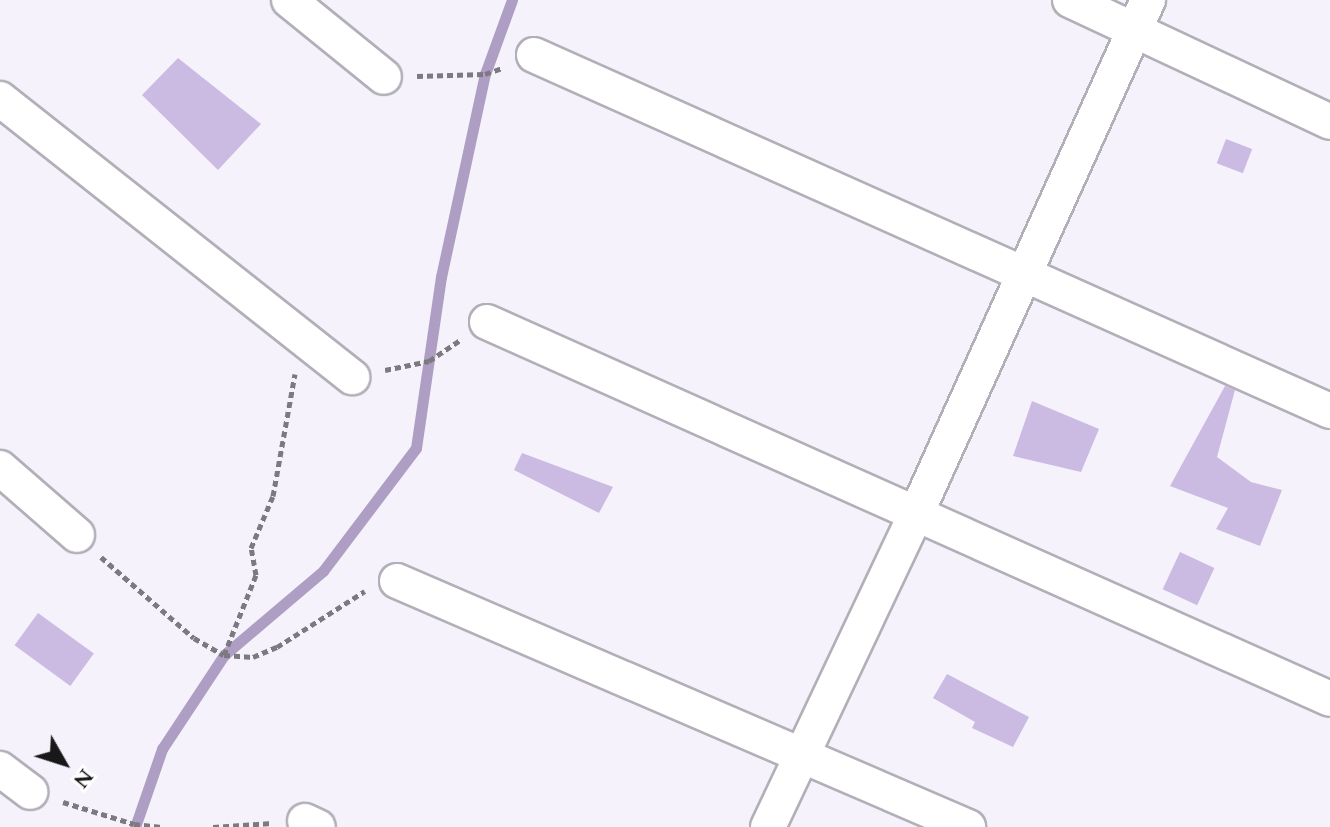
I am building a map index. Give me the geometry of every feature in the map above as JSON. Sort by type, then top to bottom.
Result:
[{"type":"street","points":[[289,0],[384,77]]},
{"type":"street","points":[[1070,0],[1142,15],[1330,122]]},
{"type":"street","points":[[768,827],[916,514],[1142,15]]},
{"type":"street","points":[[534,55],[1330,411]]},
{"type":"street","points":[[0,99],[352,377]]},
{"type":"street","points":[[487,322],[1330,699]]},
{"type":"street","points":[[0,468],[77,535]]},
{"type":"street","points":[[397,581],[801,752],[968,827]]},
{"type":"street","points":[[0,769],[30,792]]},
{"type":"path","points":[[384,77],[485,74],[534,55]]},
{"type":"path","points":[[352,377],[429,361],[487,322]]},
{"type":"path","points":[[224,655],[256,575],[251,548],[273,496],[302,337]]},
{"type":"path","points":[[77,535],[194,638],[224,655],[253,657],[277,647],[357,594],[397,581]]},
{"type":"path","points":[[30,792],[134,824],[162,827]]},
{"type":"path","points":[[213,827],[312,824]]},
{"type":"building","points":[[178,58],[261,124],[218,170],[142,95]]},
{"type":"building","points":[[1226,139],[1252,149],[1243,173],[1217,163]]},
{"type":"building","points":[[1225,386],[1235,390],[1217,457],[1251,482],[1282,490],[1260,546],[1216,529],[1228,508],[1170,486]]},
{"type":"building","points":[[1032,401],[1099,429],[1081,472],[1013,456]]},
{"type":"building","points":[[522,453],[613,487],[599,513],[514,470]]},
{"type":"building","points":[[1180,552],[1214,568],[1197,605],[1163,589]]},
{"type":"building","points":[[38,613],[94,654],[70,686],[14,645]]},
{"type":"building","points":[[947,674],[1029,717],[1013,747],[972,728],[975,722],[933,698]]},
{"type":"waterway","points":[[135,827],[162,749],[224,655],[323,571],[416,448],[441,277],[485,74],[512,0]]}]
